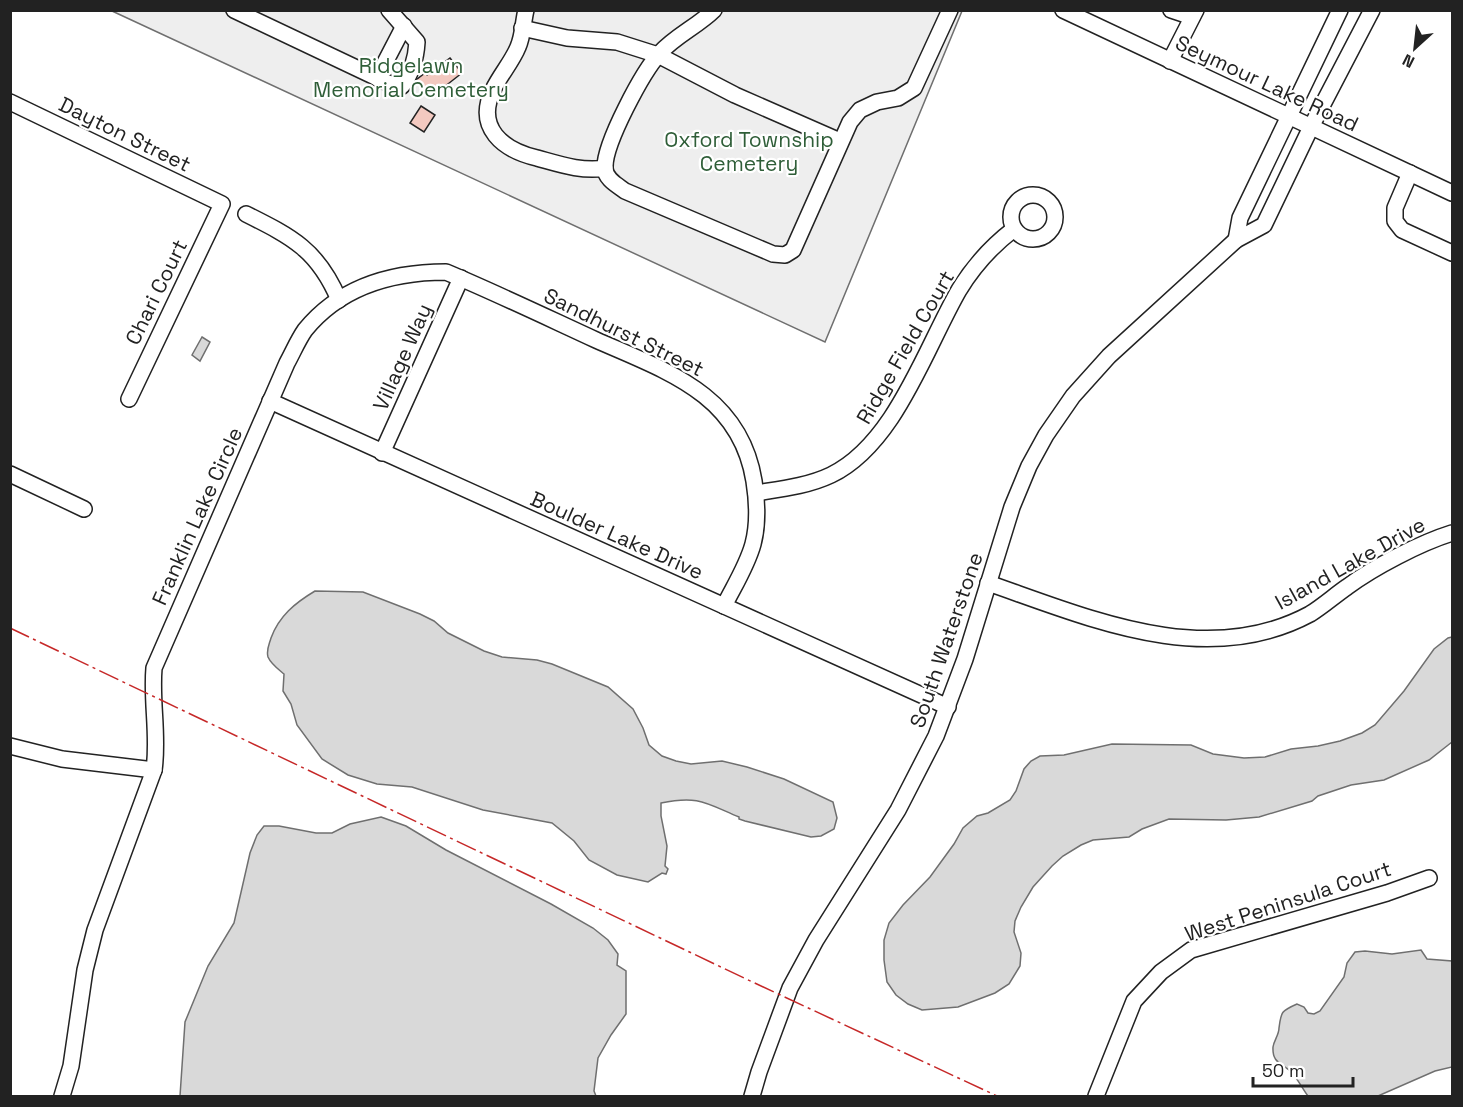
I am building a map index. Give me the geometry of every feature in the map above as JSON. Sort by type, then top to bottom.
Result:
[{"type":"street","points":[[234,10],[377,78],[402,86],[416,59],[417,42],[389,10]]},
{"type":"street","points":[[526,10],[518,46],[491,93],[487,113],[492,133],[506,147],[527,156],[591,171],[605,168]]},
{"type":"street","points":[[714,10],[658,55],[648,68],[625,109],[609,149],[605,168],[609,179],[625,191],[773,254],[785,255],[793,250],[850,122],[860,110],[877,102],[898,98],[914,88],[950,10]]},
{"type":"street","name":"Seymour Lake Road","points":[[1063,10],[1452,193]]},
{"type":"street","points":[[1170,61],[1194,14],[1171,10]]},
{"type":"street","points":[[1236,240],[1240,218],[1340,10]]},
{"type":"street","name":"South Waterstone","points":[[752,1096],[790,988],[816,940],[903,801],[936,736],[948,707],[1012,507],[1029,466],[1046,435],[1073,396],[1109,356],[1236,240],[1264,225],[1311,127],[1372,10]]},
{"type":"street","points":[[377,78],[404,26]]},
{"type":"street","points":[[522,28],[567,38],[617,42],[658,55],[735,95],[840,141]]},
{"type":"street","name":"Dayton Street","points":[[10,102],[222,204]]},
{"type":"street","points":[[1410,173],[1395,208],[1395,221],[1402,230],[1452,253]]},
{"type":"street","name":"Chari Court","points":[[129,399],[222,204]]},
{"type":"street","points":[[246,214],[289,235],[302,246],[329,277],[339,300]]},
{"type":"street","name":"Ridge Field Court","points":[[756,493],[797,487],[831,475],[848,465],[877,439],[899,405],[960,287],[996,243],[1014,229]]},
{"type":"street","name":"Sandhurst Street","points":[[339,300],[360,288],[393,276],[422,272],[446,272],[657,367],[694,387],[731,421],[751,461],[756,493],[753,543],[724,606]]},
{"type":"street","name":"Village Way","points":[[382,453],[461,278]]},
{"type":"street","name":"Franklin Lake Circle","points":[[62,1096],[71,1066],[78,1012],[94,930],[154,770],[157,754],[154,668],[270,401],[303,332],[322,312],[339,300]]},
{"type":"street","name":"Boulder Lake Drive","points":[[270,401],[948,707]]},
{"type":"street","points":[[10,474],[84,509]]},
{"type":"street","name":"Island Lake Drive","points":[[988,583],[1102,622],[1138,631],[1189,639],[1231,637],[1271,629],[1309,614],[1375,569],[1438,538],[1452,534]]},
{"type":"street","points":[[10,746],[62,759],[154,770]]},
{"type":"street","name":"West Peninsula Court","points":[[1096,1096],[1134,1001],[1161,972],[1191,950],[1387,893],[1429,878]]},
{"type":"green space","name":"Oxford Township Cemetery","points":[[112,11],[962,11],[825,342]]},
{"type":"shaded area","points":[[202,337],[210,342],[200,361],[192,355]]},
{"type":"shaded area","points":[[315,591],[363,592],[420,614],[434,621],[448,633],[484,651],[502,657],[537,660],[552,664],[608,687],[633,709],[649,745],[662,756],[691,764],[722,761],[784,779],[833,802],[837,818],[834,829],[821,836],[811,837],[745,821],[702,802],[684,800],[661,803],[667,846],[665,866],[668,869],[666,874],[662,873],[648,882],[617,875],[589,860],[574,841],[552,823],[483,810],[412,787],[377,784],[348,775],[322,759],[297,725],[291,704],[283,691],[284,674],[269,660],[267,654],[278,623],[294,605]]},
{"type":"shaded area","points":[[1452,637],[1452,742],[1429,760],[1384,780],[1351,785],[1318,796],[1312,801],[1259,817],[1226,820],[1169,819],[1142,829],[1129,837],[1093,840],[1063,856],[1052,866],[1033,887],[1021,907],[1015,921],[1014,932],[1021,953],[1020,966],[1009,984],[995,993],[958,1007],[922,1010],[896,995],[887,982],[884,940],[889,923],[930,877],[963,828],[977,816],[988,813],[1010,800],[1024,769],[1031,761],[1040,756],[1064,755],[1112,744],[1191,745],[1213,754],[1244,758],[1265,757],[1291,749],[1340,741],[1362,733],[1375,725],[1404,691],[1434,649]]},
{"type":"shaded area","points":[[381,817],[406,826],[446,850],[551,904],[593,928],[608,940],[618,954],[617,965],[626,971],[626,1014],[598,1058],[594,1091],[596,1096],[180,1096],[185,1022],[208,966],[234,923],[250,853],[257,835],[264,826],[332,833],[350,824]]},
{"type":"shaded area","points":[[1421,950],[1427,959],[1452,961],[1452,1067],[1435,1071],[1378,1096],[1308,1096],[1288,1069],[1274,1057],[1273,1047],[1283,1013],[1297,1004],[1304,1007],[1308,1013],[1314,1014],[1320,1011],[1344,977],[1347,963],[1355,952],[1392,954]]},
{"type":"building","points":[[450,58],[462,73],[430,98],[416,80]]},
{"type":"building","points":[[421,106],[435,115],[424,132],[410,123]]},
{"type":"power","points":[[10,628],[997,1096]]},
{"type":"park label","name":"Ridgelawn Memorial Cemetery","points":[[411,77]]}]
